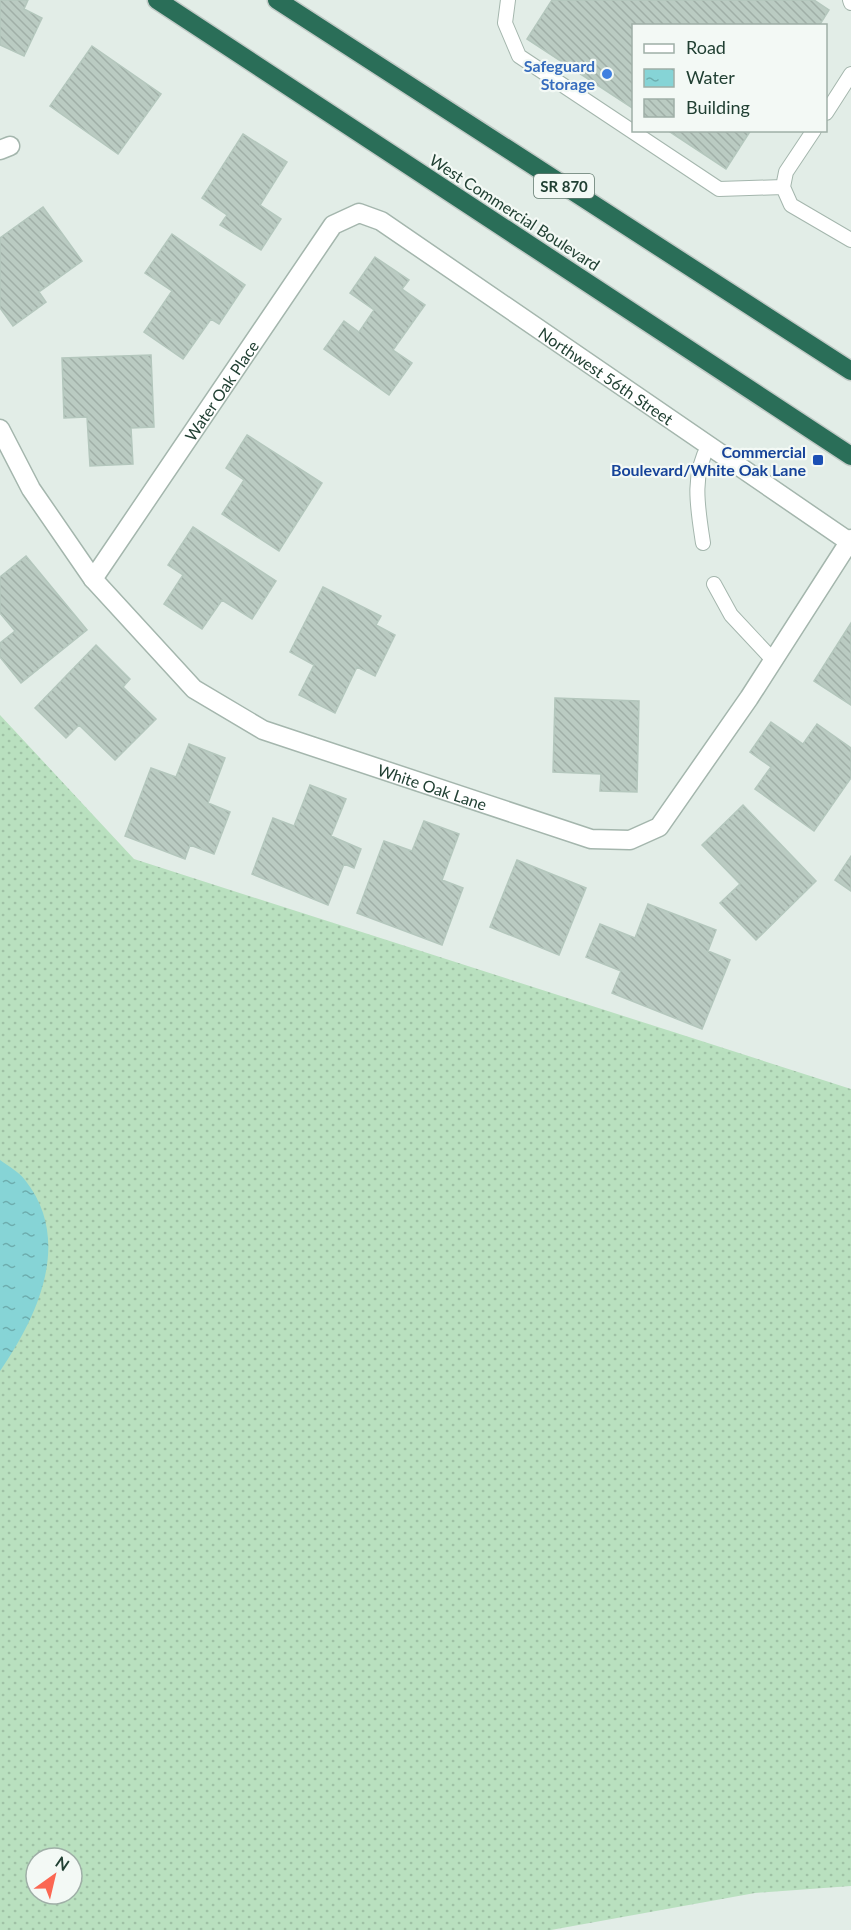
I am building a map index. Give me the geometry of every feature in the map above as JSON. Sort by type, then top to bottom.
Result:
[{"type":"highway","name":"West Commercial Boulevard","points":[[157,0],[851,456]]},
{"type":"highway","name":"SR 870","points":[[288,3],[851,371]]},
{"type":"street","name":"Northwest 56th Street","points":[[359,213],[381,221],[850,541]]},
{"type":"street","name":"Water Oak Place","points":[[93,579],[333,225],[359,213]]},
{"type":"street","name":"White Oak Lane","points":[[0,429],[31,489],[93,579],[194,689],[263,730],[591,839],[630,840],[659,827],[773,660],[850,541]]},
{"type":"lane","points":[[508,0],[505,23],[519,56],[632,131]]},
{"type":"lane","points":[[827,110],[851,74]]},
{"type":"lane","points":[[633,132],[719,189],[783,187]]},
{"type":"lane","points":[[813,132],[786,172],[783,187],[791,204],[851,240]]},
{"type":"lane","points":[[703,543],[697,497],[698,475],[700,460],[710,445]]},
{"type":"lane","points":[[714,584],[731,615],[773,660]]},
{"type":"green space","points":[[0,715],[134,859],[851,1089],[851,1886],[755,1893],[551,1930],[0,1930]]},
{"type":"water","points":[[0,1160],[23,1177],[39,1203],[47,1227],[48,1252],[45,1277],[37,1302],[27,1326],[0,1371]]},
{"type":"building","points":[[0,0],[28,0],[24,9],[42,18],[24,56],[0,45]]},
{"type":"building","name":"Safeguard Storage","points":[[552,0],[814,0],[829,10],[820,24],[632,24],[632,108],[527,39]]},
{"type":"building","points":[[92,46],[161,94],[118,154],[50,106]]},
{"type":"building","points":[[670,132],[750,132],[726,169]]},
{"type":"building","points":[[243,134],[287,162],[260,205],[281,219],[261,250],[220,225],[227,215],[202,198]]},
{"type":"building","points":[[43,207],[82,261],[39,292],[46,302],[13,326],[0,308],[0,238]]},
{"type":"building","points":[[172,234],[245,285],[219,324],[211,319],[183,359],[144,332],[172,291],[145,273]]},
{"type":"building","points":[[375,257],[409,280],[402,289],[425,305],[393,350],[412,363],[389,395],[324,349],[344,321],[359,332],[374,310],[350,293]]},
{"type":"building","points":[[151,355],[154,427],[131,428],[133,464],[90,466],[87,417],[64,418],[62,358]]},
{"type":"building","points":[[247,435],[322,483],[279,551],[222,514],[244,480],[226,468]]},
{"type":"building","points":[[193,527],[276,581],[252,619],[222,600],[202,629],[164,604],[183,575],[168,565]]},
{"type":"building","points":[[26,556],[87,630],[21,683],[0,657],[0,643],[15,631],[0,613],[0,577]]},
{"type":"building","points":[[323,587],[381,616],[376,625],[395,635],[375,676],[357,667],[335,713],[299,695],[314,665],[290,652]]},
{"type":"building","points":[[851,623],[851,705],[814,681]]},
{"type":"building","points":[[96,645],[130,679],[123,687],[156,719],[115,760],[79,725],[66,738],[35,708]]},
{"type":"building","points":[[555,698],[639,701],[637,792],[600,791],[601,774],[553,772]]},
{"type":"building","points":[[771,722],[803,744],[817,724],[851,748],[851,778],[814,831],[755,789],[771,767],[750,752]]},
{"type":"building","points":[[189,744],[225,758],[208,803],[230,812],[214,854],[190,845],[185,859],[125,836],[151,768],[176,777]]},
{"type":"building","points":[[310,785],[346,799],[331,836],[361,849],[354,868],[344,864],[328,905],[252,874],[273,818],[294,826]]},
{"type":"building","points":[[743,805],[816,881],[756,940],[720,903],[740,884],[702,845]]},
{"type":"building","points":[[424,821],[459,834],[442,880],[463,888],[442,945],[357,913],[384,841],[412,851]]},
{"type":"building","points":[[851,856],[851,891],[835,880]]},
{"type":"building","points":[[517,860],[586,888],[559,955],[490,927]]},
{"type":"building","points":[[648,904],[716,930],[708,951],[730,960],[702,1029],[612,993],[621,971],[586,957],[600,924],[635,938]]},
{"type":"place","name":"Safeguard Storage","points":[[607,74]]},
{"type":"place","name":"Commercial Boulevard/White Oak Lane","points":[[818,460]]}]
